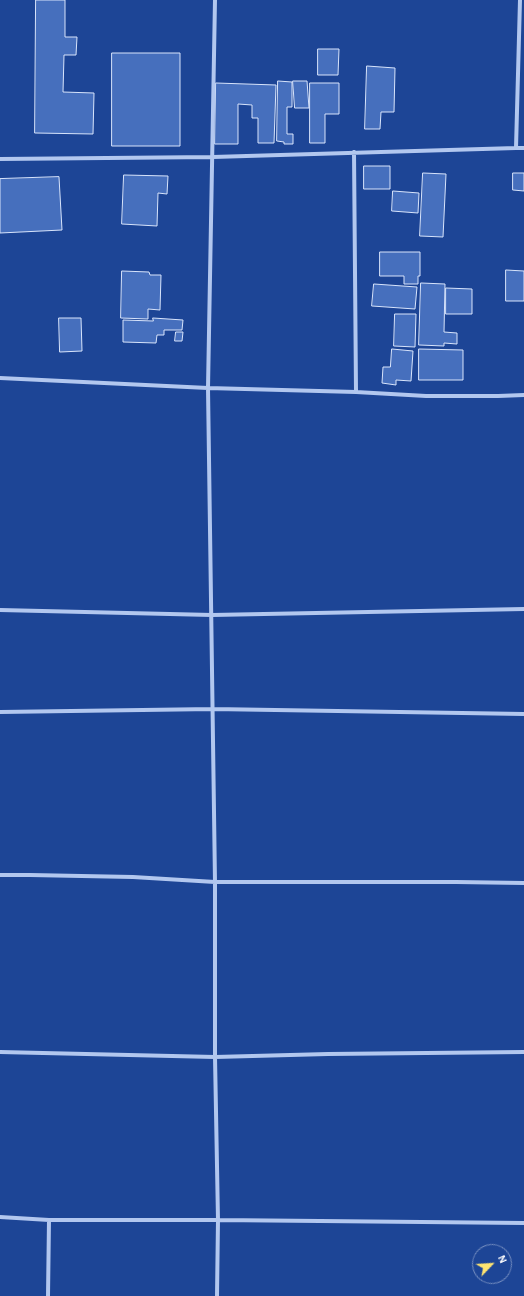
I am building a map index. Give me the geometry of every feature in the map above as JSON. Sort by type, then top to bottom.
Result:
[{"type":"street","points":[[215,0],[208,388],[215,882],[215,1057],[218,1220],[217,1296]]},
{"type":"street","points":[[516,148],[520,0]]},
{"type":"street","points":[[0,159],[213,157],[524,148]]},
{"type":"street","points":[[354,152],[356,392]]},
{"type":"street","points":[[0,378],[208,388],[356,392],[426,396],[524,395]]},
{"type":"street","points":[[0,610],[212,615],[524,609]]},
{"type":"street","points":[[0,712],[213,709],[524,714]]},
{"type":"street","points":[[0,875],[117,877],[215,882],[524,883]]},
{"type":"street","points":[[0,1052],[215,1057],[524,1052]]},
{"type":"street","points":[[0,1217],[49,1220],[524,1223]]},
{"type":"street","points":[[48,1296],[49,1220]]},
{"type":"building","points":[[36,0],[65,0],[65,37],[77,37],[76,55],[64,55],[63,92],[94,93],[93,134],[35,133]]},
{"type":"building","points":[[318,49],[339,49],[338,75],[318,75]]},
{"type":"building","points":[[112,53],[180,53],[180,146],[112,146]]},
{"type":"building","points":[[367,66],[395,68],[394,112],[381,112],[380,129],[365,129]]},
{"type":"building","points":[[278,81],[292,82],[292,107],[287,107],[287,134],[293,134],[293,144],[284,144],[284,142],[277,141]]},
{"type":"building","points":[[293,81],[307,81],[309,108],[295,108]]},
{"type":"building","points":[[216,83],[276,85],[274,143],[258,143],[258,118],[252,118],[252,105],[238,104],[238,144],[215,144]]},
{"type":"building","points":[[310,83],[339,83],[339,114],[325,114],[325,143],[310,143]]},
{"type":"building","points":[[364,166],[390,166],[390,189],[364,189]]},
{"type":"building","points":[[423,173],[446,174],[443,237],[420,236]]},
{"type":"building","points":[[513,173],[524,173],[524,191],[513,190]]},
{"type":"building","points":[[124,175],[168,176],[167,194],[158,193],[157,226],[122,224]]},
{"type":"building","points":[[59,177],[62,230],[0,233],[0,179]]},
{"type":"building","points":[[393,191],[419,193],[418,213],[392,211]]},
{"type":"building","points":[[380,252],[420,252],[420,276],[418,276],[418,284],[404,284],[404,276],[380,276]]},
{"type":"building","points":[[506,270],[524,271],[524,301],[506,301]]},
{"type":"building","points":[[122,271],[149,272],[150,275],[161,275],[160,310],[148,309],[148,319],[121,318]]},
{"type":"building","points":[[421,283],[445,284],[444,332],[457,333],[457,344],[444,343],[444,346],[419,345]]},
{"type":"building","points":[[374,284],[417,287],[415,309],[372,306]]},
{"type":"building","points":[[446,288],[472,289],[472,314],[446,314]]},
{"type":"building","points":[[395,314],[416,314],[415,347],[394,346]]},
{"type":"building","points":[[59,318],[81,318],[82,351],[60,352]]},
{"type":"building","points":[[153,318],[183,320],[182,330],[164,330],[164,335],[157,335],[156,343],[123,342],[123,320],[153,321]]},
{"type":"building","points":[[176,332],[183,332],[182,341],[175,341]]},
{"type":"building","points":[[392,349],[413,351],[411,381],[396,380],[396,385],[382,383],[383,367],[390,367]]},
{"type":"building","points":[[419,349],[463,350],[463,380],[419,380]]}]
